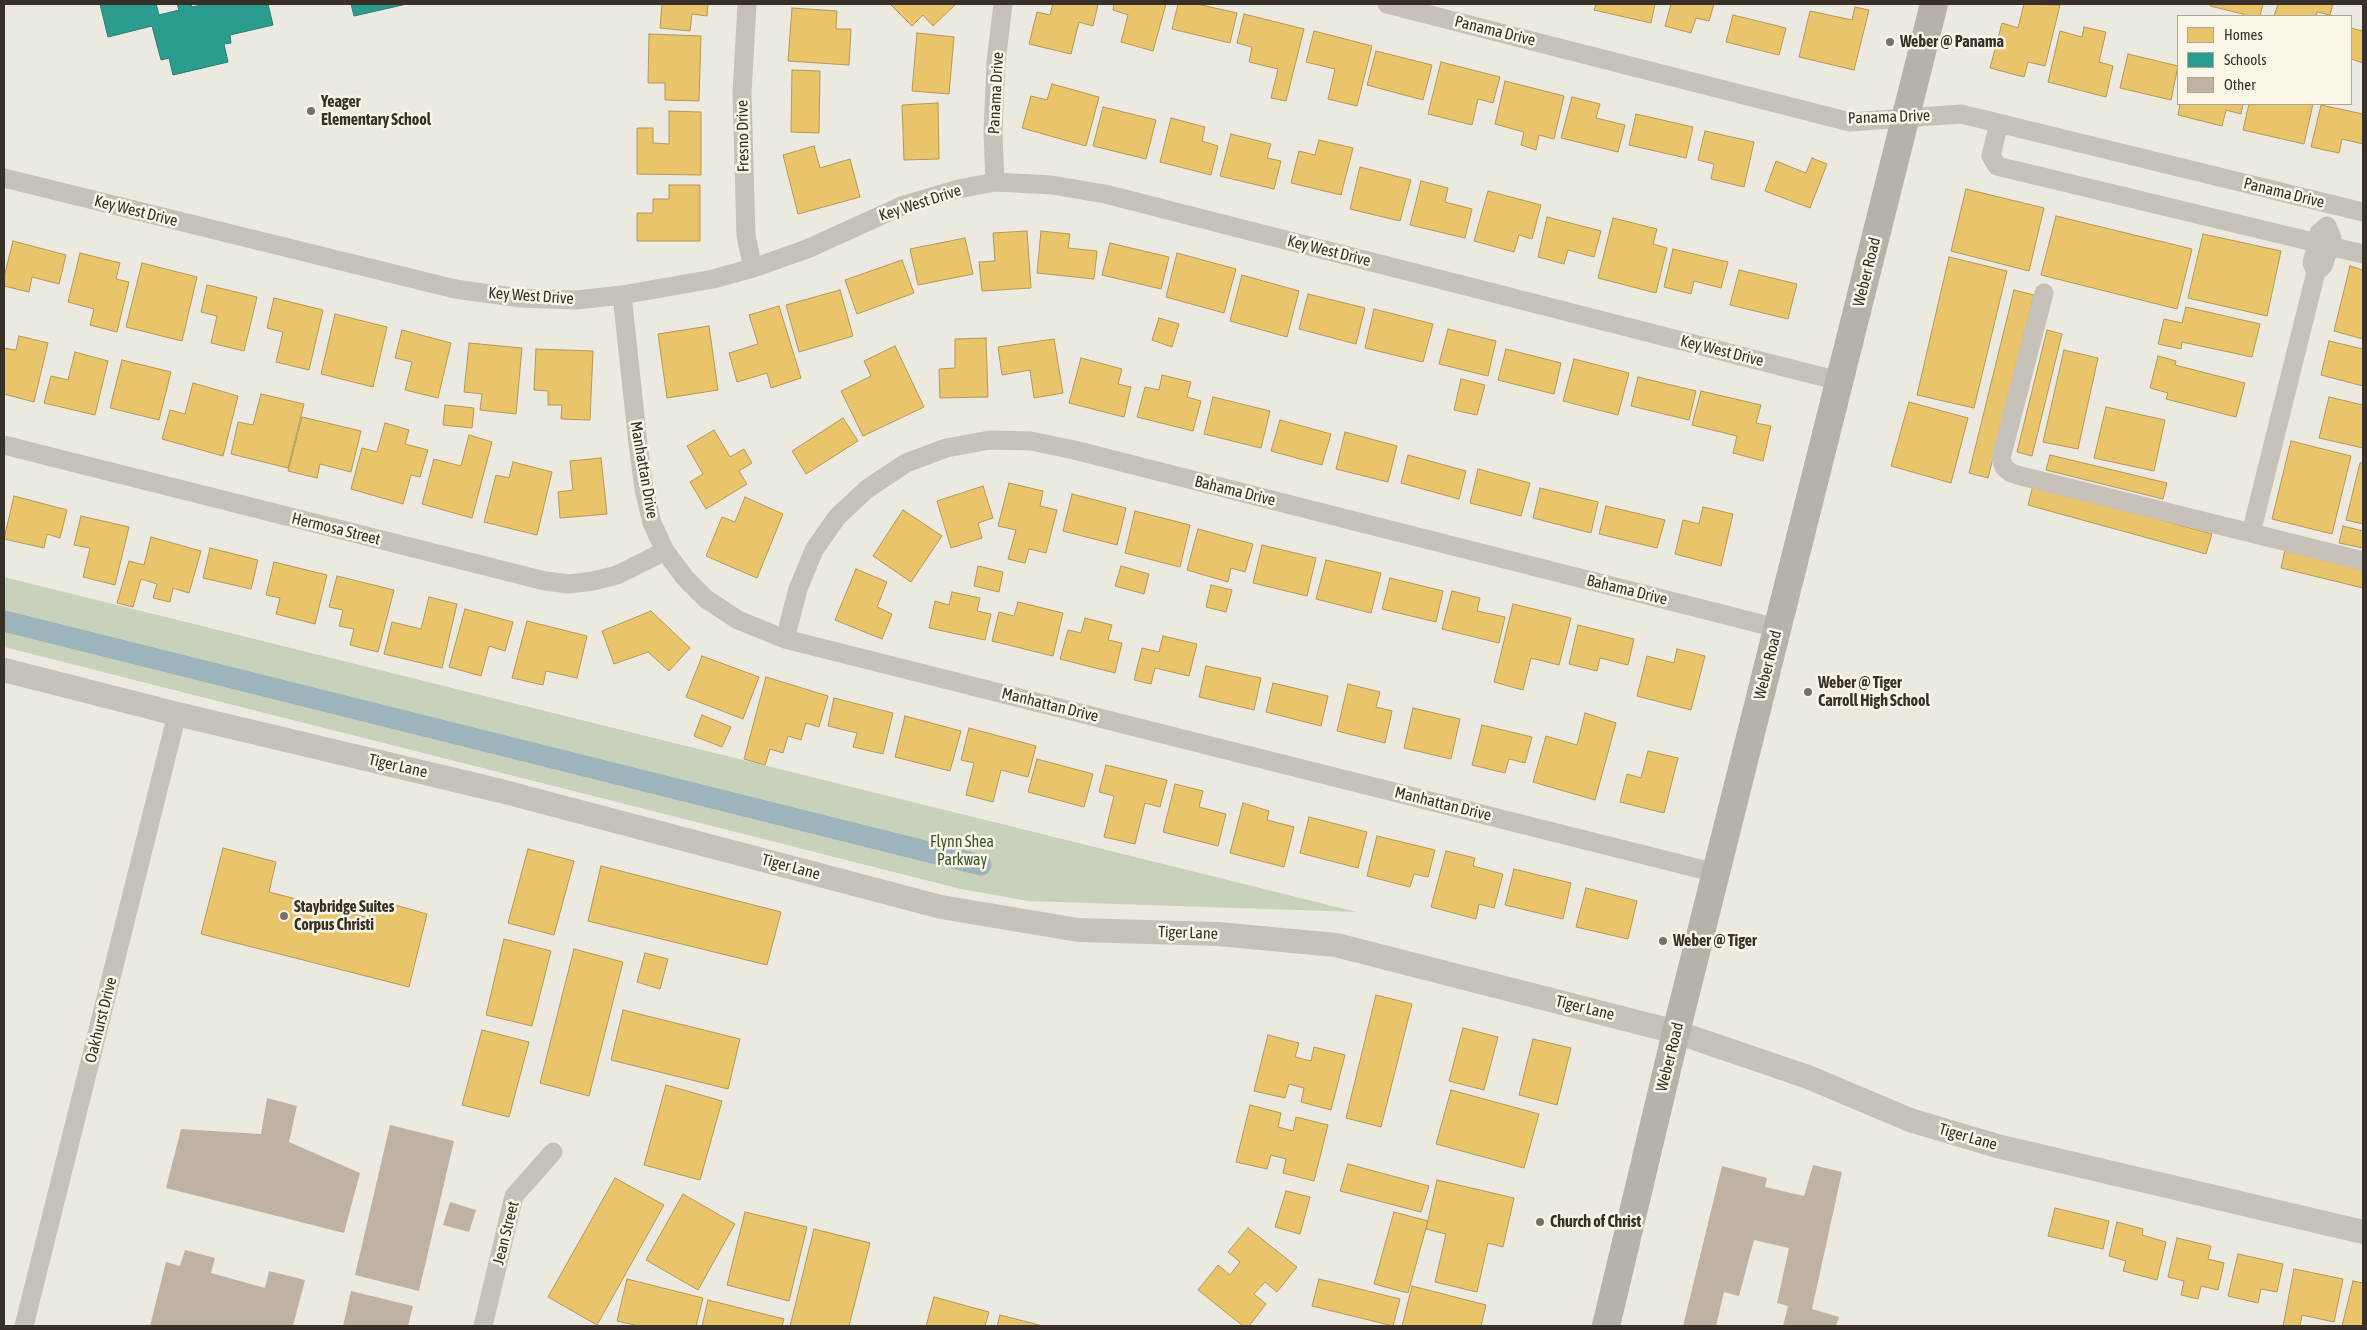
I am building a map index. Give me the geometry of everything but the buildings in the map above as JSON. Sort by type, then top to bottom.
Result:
[{"type":"main road","name":"Weber Road","points":[[1606,1326],[1676,1032],[1934,4]]},
{"type":"street","name":"Fresno Drive","points":[[747,4],[742,93],[746,236],[753,268]]},
{"type":"street","name":"Panama Drive","points":[[995,182],[993,133],[996,62],[1003,4]]},
{"type":"street","name":"Panama Drive","points":[[1387,4],[1850,122],[1961,114],[2363,212]]},
{"type":"street","points":[[2000,123],[1991,156],[1997,166],[2363,254]]},
{"type":"street","name":"Key West Drive","points":[[4,178],[455,289],[520,298],[576,300],[622,295],[713,279],[753,268],[807,249],[904,205],[958,189],[995,182],[1052,185],[1105,194],[1839,381]]},
{"type":"street","points":[[2252,533],[2316,272],[2312,264],[2323,244],[2332,238],[2327,226],[2332,204]]},
{"type":"street","points":[[2044,293],[2001,458],[2006,470],[2021,476],[2363,561]]},
{"type":"street","name":"Manhattan Drive","points":[[622,295],[644,489],[652,524],[665,551],[685,578],[706,599],[738,620],[785,639],[1716,873]]},
{"type":"street","name":"Bahama Drive","points":[[785,639],[798,589],[814,550],[837,517],[867,489],[906,463],[946,448],[990,440],[1031,441],[1074,450],[1777,628]]},
{"type":"street","name":"Hermosa Street","points":[[4,445],[545,581],[569,584],[617,575],[665,551]]},
{"type":"street","name":"Tiger Lane","points":[[4,670],[177,714],[501,791],[941,908],[1078,930],[1218,934],[1336,945],[1676,1032],[1808,1077],[1910,1120],[1997,1146],[2363,1232]]},
{"type":"street","name":"Oakhurst Drive","points":[[24,1326],[177,714]]},
{"type":"street","name":"Jean Street","points":[[483,1326],[514,1196],[553,1152]]},
{"type":"green space","name":"Flynn Shea Parkway","points":[[4,577],[1357,912],[1028,901],[961,889],[4,647]]},
{"type":"waterway","points":[[4,621],[981,865]]},
{"type":"place","name":"Weber @ Panama","points":[[1890,42]]},
{"type":"place","name":"Yeager Elementary School","points":[[311,111]]},
{"type":"place","name":"Weber @ Tiger Carroll High School","points":[[1808,692]]},
{"type":"place","name":"Staybridge Suites Corpus Christi","points":[[284,916]]},
{"type":"place","name":"Weber @ Tiger","points":[[1663,941]]},
{"type":"place","name":"Church of Christ","points":[[1540,1222]]}]
